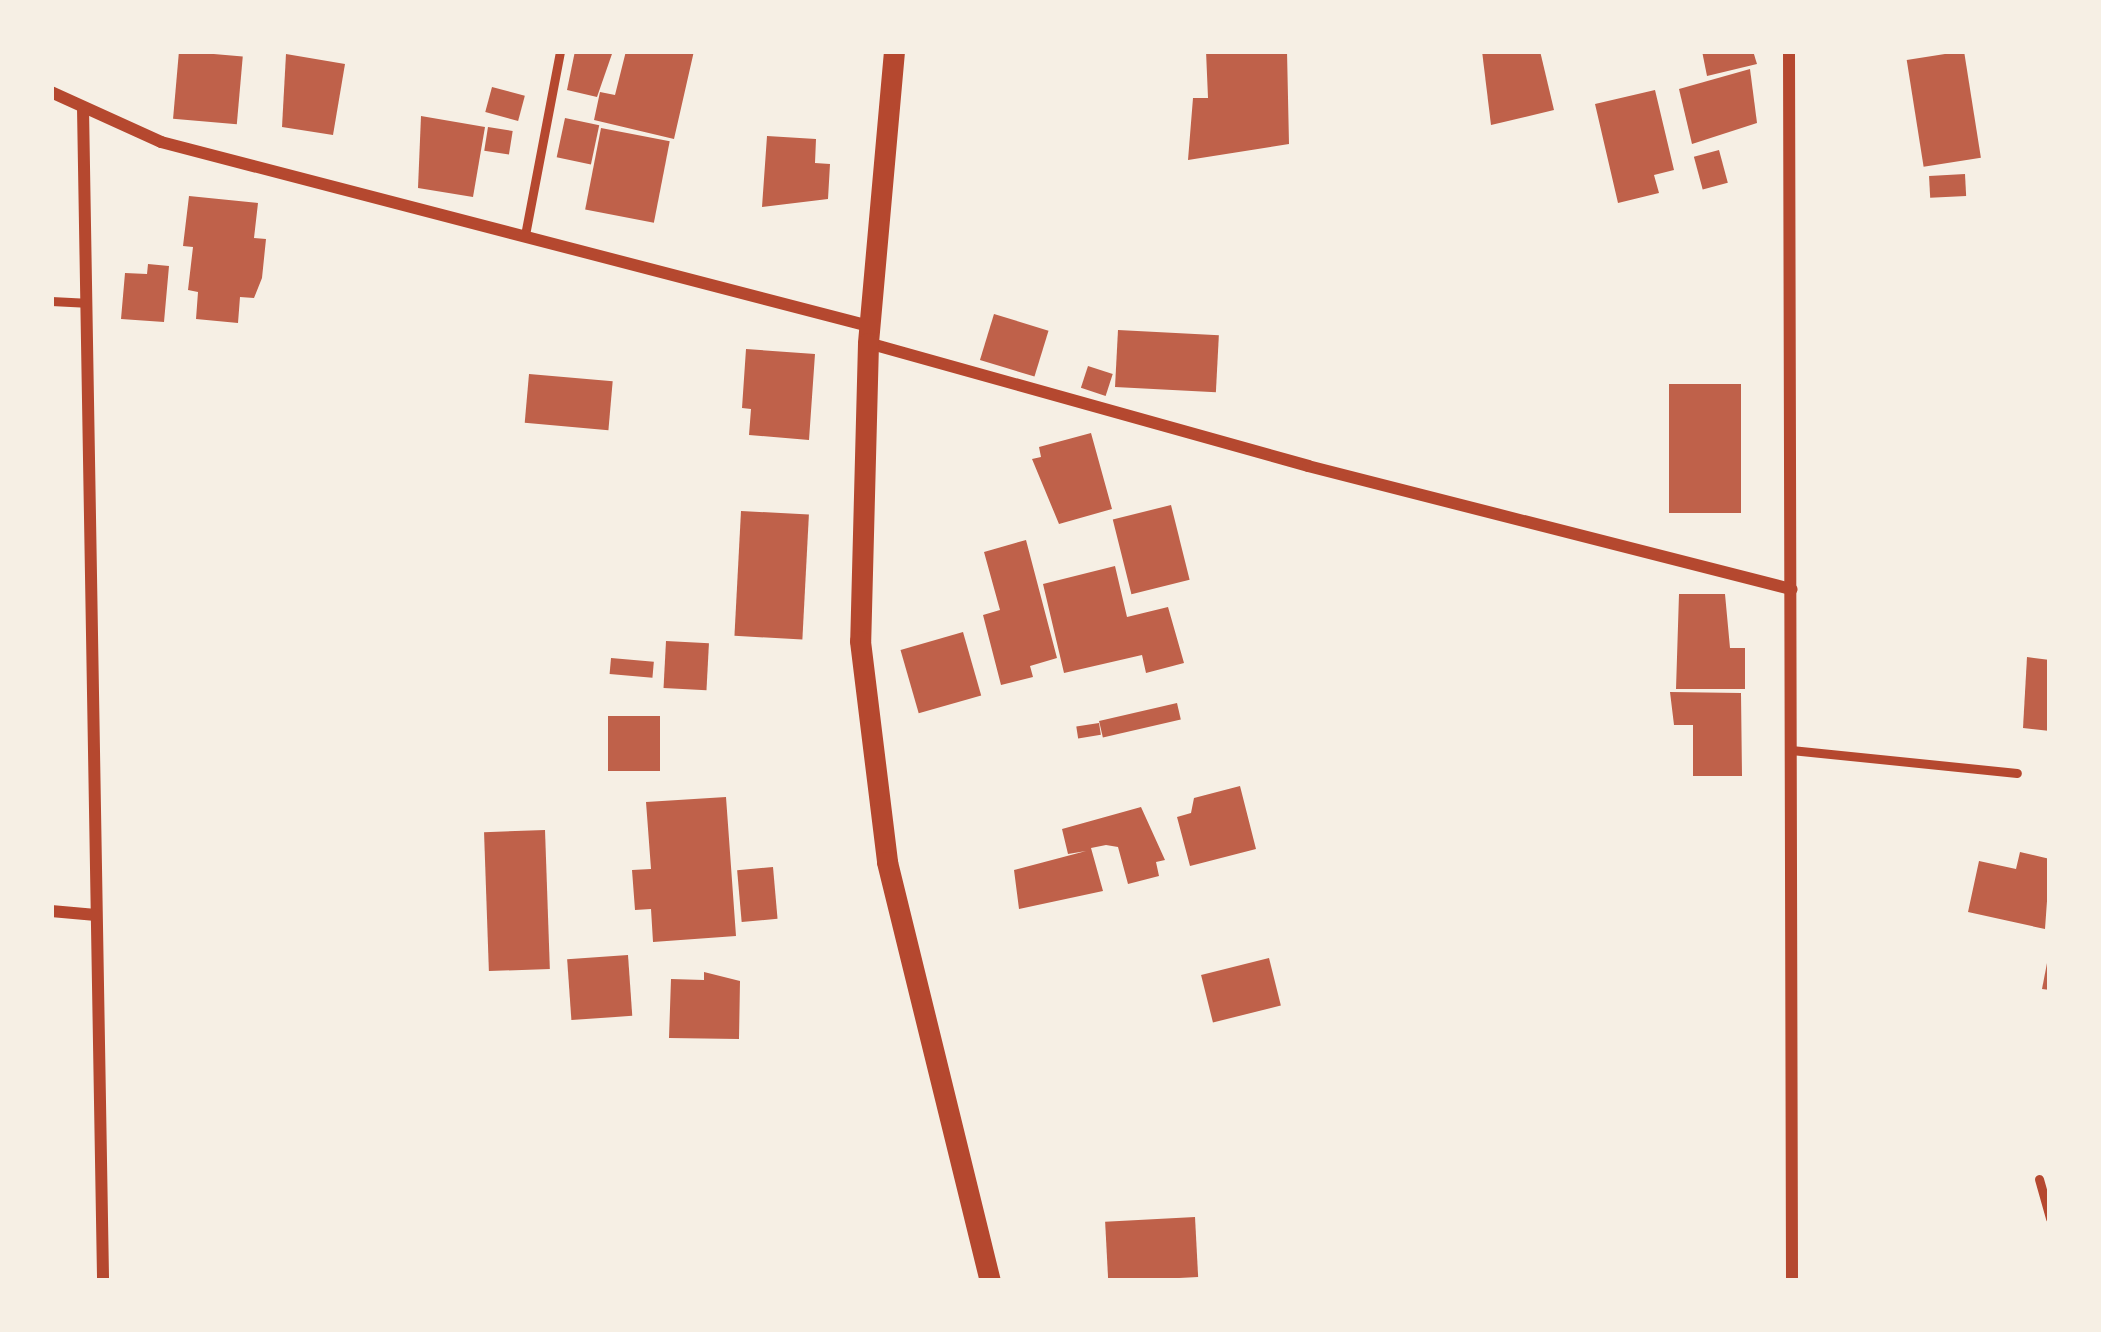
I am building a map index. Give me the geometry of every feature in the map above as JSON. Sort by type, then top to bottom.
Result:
[{"type":"street","points":[[894,51],[869,334],[860,641],[867,729],[887,862],[990,1281]]},
{"type":"street","points":[[1789,51],[1792,1281]]},
{"type":"street","points":[[51,92],[161,142],[525,235],[1308,466],[1792,589]]},
{"type":"street","points":[[83,108],[103,1281]]},
{"type":"street","points":[[51,911],[96,915]]},
{"type":"lane","points":[[525,235],[560,51]]},
{"type":"lane","points":[[51,301],[85,303]]},
{"type":"lane","points":[[1791,750],[2017,773]]},
{"type":"lane","points":[[2039,1179],[2050,1218]]},
{"type":"building","points":[[179,51],[243,57],[237,124],[173,119]]},
{"type":"building","points":[[575,51],[613,51],[597,97],[567,90]]},
{"type":"building","points":[[626,51],[694,51],[674,139],[594,120],[600,92],[615,95]]},
{"type":"building","points":[[1206,51],[1287,51],[1289,144],[1188,160],[1193,98],[1208,98]]},
{"type":"building","points":[[1482,51],[1540,51],[1554,110],[1491,125]]},
{"type":"building","points":[[1702,51],[1753,51],[1757,64],[1707,76]]},
{"type":"building","points":[[1964,51],[1981,158],[1924,167],[1907,60]]},
{"type":"building","points":[[286,54],[345,64],[333,135],[282,127]]},
{"type":"building","points":[[1750,69],[1757,123],[1692,144],[1679,89]]},
{"type":"building","points":[[492,87],[525,96],[518,121],[485,112]]},
{"type":"building","points":[[1655,90],[1674,170],[1654,175],[1659,193],[1618,203],[1595,104]]},
{"type":"building","points":[[421,116],[485,127],[473,197],[418,188]]},
{"type":"building","points":[[565,118],[599,125],[591,164],[557,157]]},
{"type":"building","points":[[488,127],[513,131],[509,155],[484,151]]},
{"type":"building","points":[[601,128],[670,141],[654,223],[585,209]]},
{"type":"building","points":[[767,136],[816,139],[815,163],[830,164],[828,199],[762,207]]},
{"type":"building","points":[[1719,150],[1728,183],[1703,190],[1694,157]]},
{"type":"building","points":[[1965,174],[1966,196],[1930,198],[1929,176]]},
{"type":"building","points":[[189,196],[258,203],[254,238],[266,239],[262,278],[254,298],[240,297],[238,323],[196,319],[198,292],[188,290],[193,247],[183,246]]},
{"type":"building","points":[[148,264],[169,266],[164,322],[121,319],[125,273],[147,274]]},
{"type":"building","points":[[994,314],[1049,331],[1034,377],[980,360]]},
{"type":"building","points":[[1118,330],[1219,335],[1216,392],[1115,387]]},
{"type":"building","points":[[746,349],[815,354],[809,440],[749,435],[751,409],[742,408]]},
{"type":"building","points":[[1088,366],[1113,374],[1106,396],[1081,388]]},
{"type":"building","points":[[529,374],[613,381],[608,430],[525,423]]},
{"type":"building","points":[[1669,384],[1741,384],[1741,513],[1669,513]]},
{"type":"building","points":[[1091,433],[1112,509],[1059,524],[1032,459],[1041,457],[1039,447]]},
{"type":"building","points":[[1171,505],[1190,580],[1131,594],[1113,520]]},
{"type":"building","points":[[741,511],[809,515],[802,639],[734,636]]},
{"type":"building","points":[[1026,540],[1057,658],[1030,666],[1033,677],[1001,685],[983,615],[1000,610],[984,552]]},
{"type":"building","points":[[1115,566],[1127,617],[1168,607],[1184,663],[1146,673],[1142,655],[1064,673],[1043,584]]},
{"type":"building","points":[[1679,594],[1725,594],[1730,648],[1745,648],[1745,689],[1676,689]]},
{"type":"building","points":[[963,632],[981,695],[919,713],[901,650]]},
{"type":"building","points":[[666,641],[709,643],[706,690],[664,688]]},
{"type":"building","points":[[2027,657],[2050,660],[2050,731],[2023,728]]},
{"type":"building","points":[[611,658],[654,662],[652,678],[610,674]]},
{"type":"building","points":[[1670,692],[1741,693],[1742,776],[1693,776],[1693,725],[1674,725]]},
{"type":"building","points":[[1177,703],[1181,720],[1103,738],[1099,721]]},
{"type":"building","points":[[608,716],[660,716],[660,771],[608,771]]},
{"type":"building","points":[[1099,723],[1101,735],[1078,738],[1076,727]]},
{"type":"building","points":[[1240,786],[1256,849],[1190,866],[1177,817],[1191,813],[1194,798]]},
{"type":"building","points":[[726,797],[736,936],[653,942],[651,909],[635,910],[632,870],[651,869],[646,802]]},
{"type":"building","points":[[1141,807],[1165,860],[1156,862],[1159,876],[1128,884],[1118,847],[1091,848],[1103,891],[1019,909],[1014,870],[1086,851],[1068,854],[1062,829]]},
{"type":"building","points":[[545,830],[550,969],[489,971],[484,832]]},
{"type":"building","points":[[2020,852],[2050,859],[2045,929],[1968,912],[1979,861],[2016,869]]},
{"type":"building","points":[[773,867],[778,919],[742,922],[737,870]]},
{"type":"building","points":[[628,955],[632,1016],[571,1020],[567,959]]},
{"type":"building","points":[[1269,958],[1281,1006],[1213,1022],[1201,975]]},
{"type":"building","points":[[2050,959],[2050,990],[2042,989]]},
{"type":"building","points":[[704,972],[740,981],[739,1039],[669,1038],[671,979],[704,980]]},
{"type":"building","points":[[1195,1217],[1198,1277],[1108,1281],[1105,1222]]}]
